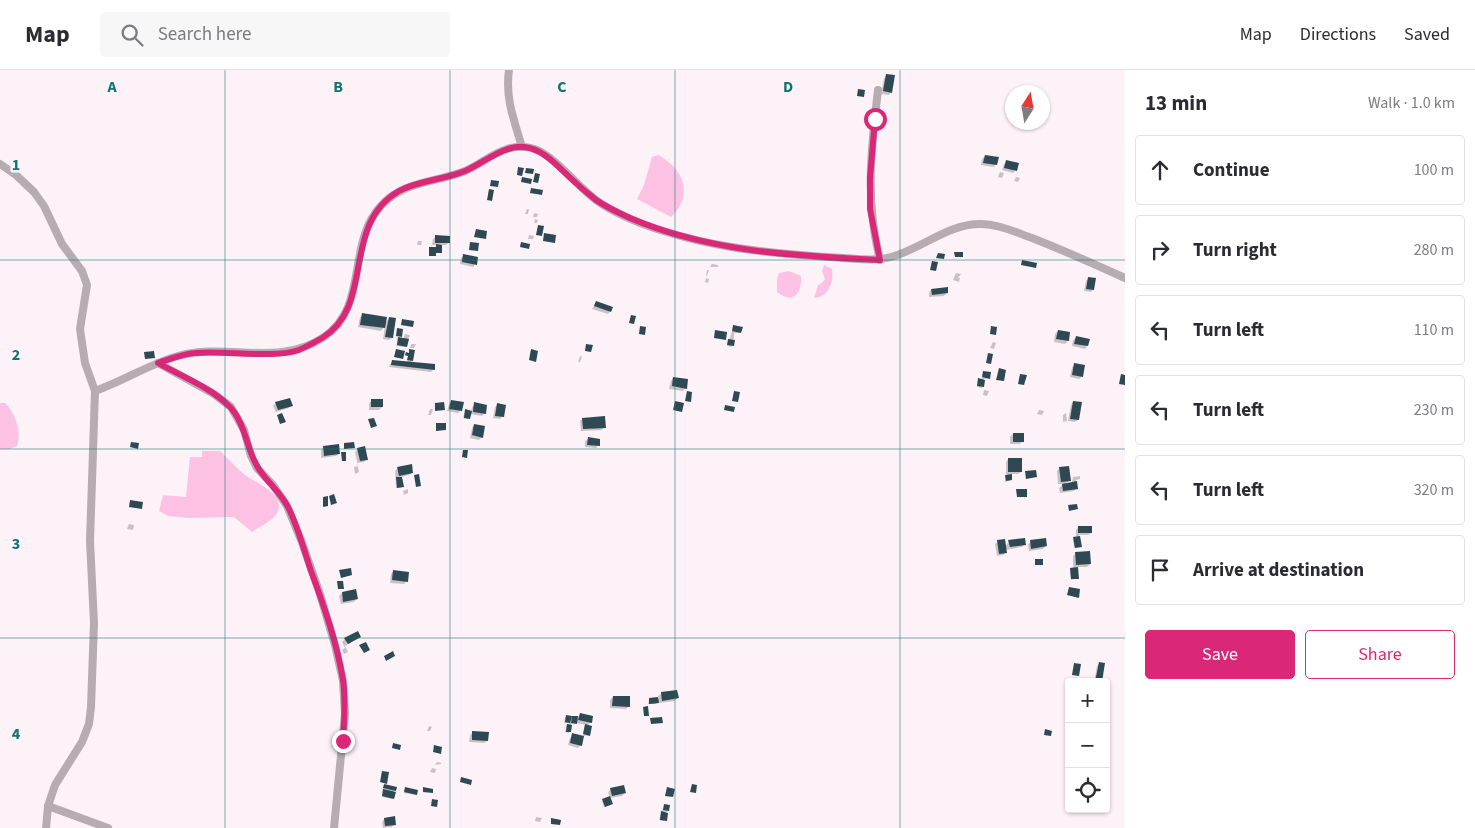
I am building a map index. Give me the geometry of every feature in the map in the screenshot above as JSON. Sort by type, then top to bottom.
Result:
[{"type":"street","points":[[509,70],[507,85],[509,102],[522,147]]},
{"type":"street","points":[[878,90],[870,178],[870,209],[880,260]]},
{"type":"street","points":[[95,391],[111,386],[130,375],[178,356],[194,353],[271,354],[297,350],[324,337],[340,323],[349,307],[365,233],[373,216],[384,204],[398,192],[415,184],[466,171],[505,150],[522,147],[535,149],[553,161],[576,184],[598,202],[630,218],[666,231],[704,241],[763,251],[880,260],[908,252],[954,228],[978,224],[1006,228],[1069,252],[1125,278]]},
{"type":"street","points":[[0,164],[16,174],[34,192],[44,206],[62,244],[82,271],[87,285],[82,313],[81,336],[85,363],[95,391],[90,541],[94,624],[91,708],[89,724],[82,742],[55,785],[48,806],[46,828]]},
{"type":"street","points":[[158,363],[214,394],[231,407],[244,430],[251,456],[257,468],[273,485],[287,506],[301,540],[333,636],[343,681],[345,714],[334,828]]},
{"type":"street","points":[[48,806],[108,828]]},
{"type":"shaded area","points":[[658,155],[674,167],[683,183],[683,200],[671,217],[637,199],[644,185],[652,157]]},
{"type":"shaded area","points":[[824,265],[832,269],[831,284],[827,292],[814,298],[818,285],[825,279],[822,271]]},
{"type":"shaded area","points":[[789,271],[801,276],[801,282],[795,296],[788,298],[777,292],[777,279],[779,273]]},
{"type":"shaded area","points":[[0,403],[5,403],[9,407],[15,417],[18,428],[17,446],[10,449],[0,449]]},
{"type":"shaded area","points":[[202,451],[220,451],[245,475],[269,490],[278,501],[279,507],[275,516],[252,532],[234,517],[189,518],[168,516],[159,511],[163,495],[186,497],[190,457],[202,457]]},
{"type":"building","points":[[886,74],[895,75],[892,93],[883,91]]},
{"type":"building","points":[[858,89],[865,90],[864,97],[857,96]]},
{"type":"building","points":[[985,155],[999,157],[997,165],[983,163]]},
{"type":"building","points":[[1006,160],[1019,163],[1017,171],[1004,168]]},
{"type":"building","points":[[518,167],[524,168],[522,176],[517,175]]},
{"type":"building","points":[[526,168],[534,169],[533,174],[525,173]]},
{"type":"building","points":[[535,173],[540,174],[538,183],[533,182]]},
{"type":"building","points":[[522,177],[532,179],[531,184],[521,182]]},
{"type":"building","points":[[491,180],[499,181],[498,187],[490,186]]},
{"type":"building","points":[[531,188],[543,190],[542,195],[530,193]]},
{"type":"building","points":[[489,189],[494,190],[492,201],[487,200]]},
{"type":"building","points":[[538,225],[544,226],[542,236],[536,235]]},
{"type":"building","points":[[476,229],[487,231],[486,239],[474,237]]},
{"type":"building","points":[[544,233],[556,235],[555,243],[543,241]]},
{"type":"building","points":[[435,235],[450,236],[450,243],[435,243]]},
{"type":"building","points":[[470,242],[479,243],[478,251],[469,250]]},
{"type":"building","points":[[521,242],[530,244],[529,249],[520,247]]},
{"type":"building","points":[[436,244],[442,245],[442,253],[436,253],[436,256],[429,256],[429,247],[436,247]]},
{"type":"building","points":[[954,252],[963,252],[963,257],[955,257]]},
{"type":"building","points":[[938,253],[945,254],[944,259],[936,258]]},
{"type":"building","points":[[463,254],[478,257],[477,265],[462,262]]},
{"type":"building","points":[[1022,260],[1037,263],[1036,268],[1021,265]]},
{"type":"building","points":[[932,261],[938,262],[936,271],[930,270]]},
{"type":"building","points":[[1088,277],[1096,278],[1094,290],[1086,289]]},
{"type":"building","points":[[948,287],[948,293],[932,295],[931,289]]},
{"type":"building","points":[[596,301],[613,307],[611,312],[594,306]]},
{"type":"building","points":[[362,313],[387,317],[385,328],[360,325]]},
{"type":"building","points":[[631,315],[636,316],[634,324],[629,323]]},
{"type":"building","points":[[389,317],[396,318],[393,338],[385,337]]},
{"type":"building","points":[[402,319],[414,321],[413,327],[401,325]]},
{"type":"building","points":[[733,325],[743,327],[741,333],[732,331]]},
{"type":"building","points":[[640,326],[646,327],[645,335],[639,334]]},
{"type":"building","points":[[991,326],[997,327],[996,335],[990,334]]},
{"type":"building","points":[[397,328],[403,329],[402,337],[396,336]]},
{"type":"building","points":[[715,330],[727,332],[726,340],[714,338]]},
{"type":"building","points":[[1058,330],[1070,332],[1069,341],[1056,339]]},
{"type":"building","points":[[1076,336],[1090,339],[1088,346],[1074,344]]},
{"type":"building","points":[[398,337],[409,339],[407,347],[397,345]]},
{"type":"building","points":[[728,339],[735,340],[734,346],[727,345]]},
{"type":"building","points":[[586,344],[593,345],[591,352],[585,351]]},
{"type":"building","points":[[396,349],[405,351],[403,359],[394,357]]},
{"type":"building","points":[[409,349],[415,350],[413,361],[407,360],[408,356],[405,355],[406,352],[409,353]]},
{"type":"building","points":[[531,349],[538,351],[536,362],[529,360]]},
{"type":"building","points":[[154,351],[155,358],[145,359],[144,352]]},
{"type":"building","points":[[988,353],[993,354],[991,364],[986,363]]},
{"type":"building","points":[[392,360],[435,364],[435,370],[391,365]]},
{"type":"building","points":[[1074,363],[1085,365],[1083,377],[1072,375]]},
{"type":"building","points":[[999,368],[1006,370],[1004,381],[996,380]]},
{"type":"building","points":[[983,371],[991,372],[990,379],[982,377]]},
{"type":"building","points":[[1020,374],[1027,375],[1024,385],[1018,384]]},
{"type":"building","points":[[1121,374],[1125,375],[1125,385],[1119,384]]},
{"type":"building","points":[[673,377],[688,379],[687,389],[672,386]]},
{"type":"building","points":[[978,378],[985,380],[984,387],[977,386]]},
{"type":"building","points":[[687,391],[692,392],[691,402],[685,401]]},
{"type":"building","points":[[734,391],[740,392],[738,402],[732,401]]},
{"type":"building","points":[[290,398],[293,406],[278,410],[275,402]]},
{"type":"building","points":[[371,399],[383,399],[383,407],[371,407]]},
{"type":"building","points":[[451,400],[464,402],[462,411],[449,409]]},
{"type":"building","points":[[675,401],[684,403],[682,412],[673,410]]},
{"type":"building","points":[[1073,401],[1082,402],[1079,420],[1070,419]]},
{"type":"building","points":[[444,402],[445,410],[435,411],[435,403]]},
{"type":"building","points":[[474,402],[487,405],[486,414],[473,412]]},
{"type":"building","points":[[497,403],[506,405],[504,417],[495,416]]},
{"type":"building","points":[[725,405],[735,407],[734,412],[724,410]]},
{"type":"building","points":[[465,409],[472,411],[470,419],[464,418]]},
{"type":"building","points":[[282,413],[286,422],[280,424],[277,415]]},
{"type":"building","points":[[605,416],[606,428],[583,429],[582,418]]},
{"type":"building","points":[[374,418],[377,426],[371,428],[368,419]]},
{"type":"building","points":[[436,423],[446,423],[446,430],[436,431]]},
{"type":"building","points":[[474,424],[485,426],[483,438],[472,435]]},
{"type":"building","points":[[1013,433],[1024,433],[1024,442],[1013,442]]},
{"type":"building","points":[[588,437],[600,439],[600,446],[587,445]]},
{"type":"building","points":[[131,442],[139,443],[138,449],[130,447]]},
{"type":"building","points":[[354,442],[355,448],[344,449],[344,443]]},
{"type":"building","points":[[339,444],[340,454],[324,456],[323,446]]},
{"type":"building","points":[[365,446],[368,460],[360,461],[357,448]]},
{"type":"building","points":[[463,450],[468,450],[467,458],[462,457]]},
{"type":"building","points":[[341,452],[346,452],[346,461],[342,461]]},
{"type":"building","points":[[1008,458],[1022,458],[1022,472],[1008,472]]},
{"type":"building","points":[[412,464],[413,473],[399,476],[397,467]]},
{"type":"building","points":[[1069,466],[1071,481],[1061,482],[1059,467]]},
{"type":"building","points":[[1036,470],[1037,477],[1026,479],[1025,471]]},
{"type":"building","points":[[419,474],[421,486],[416,487],[414,475]]},
{"type":"building","points":[[1012,474],[1012,480],[1006,481],[1005,475]]},
{"type":"building","points":[[396,477],[402,477],[404,487],[397,488]]},
{"type":"building","points":[[1077,481],[1078,489],[1063,491],[1062,484]]},
{"type":"building","points":[[1016,489],[1027,489],[1027,497],[1017,497]]},
{"type":"building","points":[[334,494],[337,503],[331,505],[329,496]]},
{"type":"building","points":[[328,496],[328,506],[323,507],[323,497]]},
{"type":"building","points":[[130,500],[143,502],[142,509],[129,507]]},
{"type":"building","points":[[1077,504],[1078,509],[1069,511],[1068,505]]},
{"type":"building","points":[[1078,526],[1092,526],[1092,533],[1078,533]]},
{"type":"building","points":[[1080,536],[1082,547],[1075,548],[1073,537]]},
{"type":"building","points":[[1025,538],[1026,545],[1010,547],[1008,540]]},
{"type":"building","points":[[1046,538],[1047,546],[1031,549],[1030,540]]},
{"type":"building","points":[[1005,539],[1007,553],[999,554],[997,540]]},
{"type":"building","points":[[1090,551],[1091,564],[1076,565],[1075,552]]},
{"type":"building","points":[[1035,559],[1043,559],[1043,565],[1035,565]]},
{"type":"building","points":[[1078,567],[1079,579],[1071,579],[1070,568]]},
{"type":"building","points":[[351,568],[352,575],[341,578],[339,570]]},
{"type":"building","points":[[393,570],[409,572],[408,582],[392,580]]},
{"type":"building","points":[[337,581],[343,581],[344,589],[338,589]]},
{"type":"building","points":[[1069,587],[1080,589],[1079,598],[1067,595]]},
{"type":"building","points":[[356,589],[358,599],[343,602],[342,592]]},
{"type":"building","points":[[358,631],[361,637],[348,644],[344,638]]},
{"type":"building","points":[[366,642],[370,650],[364,653],[359,645]]},
{"type":"building","points":[[393,651],[395,656],[386,661],[384,656]]},
{"type":"building","points":[[1099,662],[1105,663],[1103,678],[1096,678]]},
{"type":"building","points":[[1074,663],[1081,664],[1079,676],[1072,675]]},
{"type":"building","points":[[677,690],[679,698],[662,701],[661,692]]},
{"type":"building","points":[[613,696],[630,696],[630,707],[612,706]]},
{"type":"building","points":[[658,697],[659,703],[649,704],[649,698]]},
{"type":"building","points":[[648,706],[649,716],[644,716],[643,707]]},
{"type":"building","points":[[580,713],[593,716],[592,723],[578,720]]},
{"type":"building","points":[[566,715],[572,716],[570,723],[565,722]]},
{"type":"building","points":[[572,716],[578,716],[577,724],[571,723]]},
{"type":"building","points":[[662,717],[663,723],[651,724],[650,718]]},
{"type":"building","points":[[567,724],[572,725],[571,732],[566,732]]},
{"type":"building","points":[[585,724],[592,726],[590,736],[583,734]]},
{"type":"building","points":[[1045,729],[1052,731],[1051,736],[1044,735]]},
{"type":"building","points":[[472,731],[489,732],[488,741],[472,740]]},
{"type":"building","points":[[572,733],[584,736],[582,746],[570,743]]},
{"type":"building","points":[[393,743],[401,745],[400,750],[392,748]]},
{"type":"building","points":[[434,745],[442,747],[441,754],[433,752]]},
{"type":"building","points":[[382,771],[389,772],[387,784],[380,782]]},
{"type":"building","points":[[461,777],[472,780],[471,785],[460,782]]},
{"type":"building","points":[[384,784],[397,787],[396,791],[383,788]]},
{"type":"building","points":[[692,784],[697,785],[696,793],[690,792]]},
{"type":"building","points":[[624,785],[626,793],[612,796],[610,788]]},
{"type":"building","points":[[405,787],[418,790],[417,795],[404,792]]},
{"type":"building","points":[[423,787],[433,789],[433,793],[423,792]]},
{"type":"building","points":[[667,787],[675,789],[673,797],[665,796]]},
{"type":"building","points":[[383,789],[396,792],[394,799],[382,796]]},
{"type":"building","points":[[610,796],[613,804],[605,807],[602,799]]},
{"type":"building","points":[[432,799],[438,800],[437,807],[431,806]]},
{"type":"building","points":[[664,804],[670,805],[669,811],[663,810]]},
{"type":"building","points":[[661,811],[668,813],[667,821],[660,820]]},
{"type":"building","points":[[395,816],[396,825],[385,826],[384,818]]},
{"type":"building","points":[[551,818],[561,820],[560,825],[551,824]]},
{"type":"route","points":[[343,741],[345,714],[343,681],[335,645],[320,594],[287,506],[273,485],[257,468],[251,456],[244,430],[231,407],[214,394],[158,363],[194,353],[271,354],[297,350],[324,337],[340,323],[349,307],[365,233],[373,216],[384,204],[398,192],[415,184],[466,171],[505,150],[522,147],[535,149],[553,161],[576,184],[598,202],[630,218],[666,231],[695,240],[731,247],[811,256],[880,260],[870,209],[870,178],[875,119]]}]
